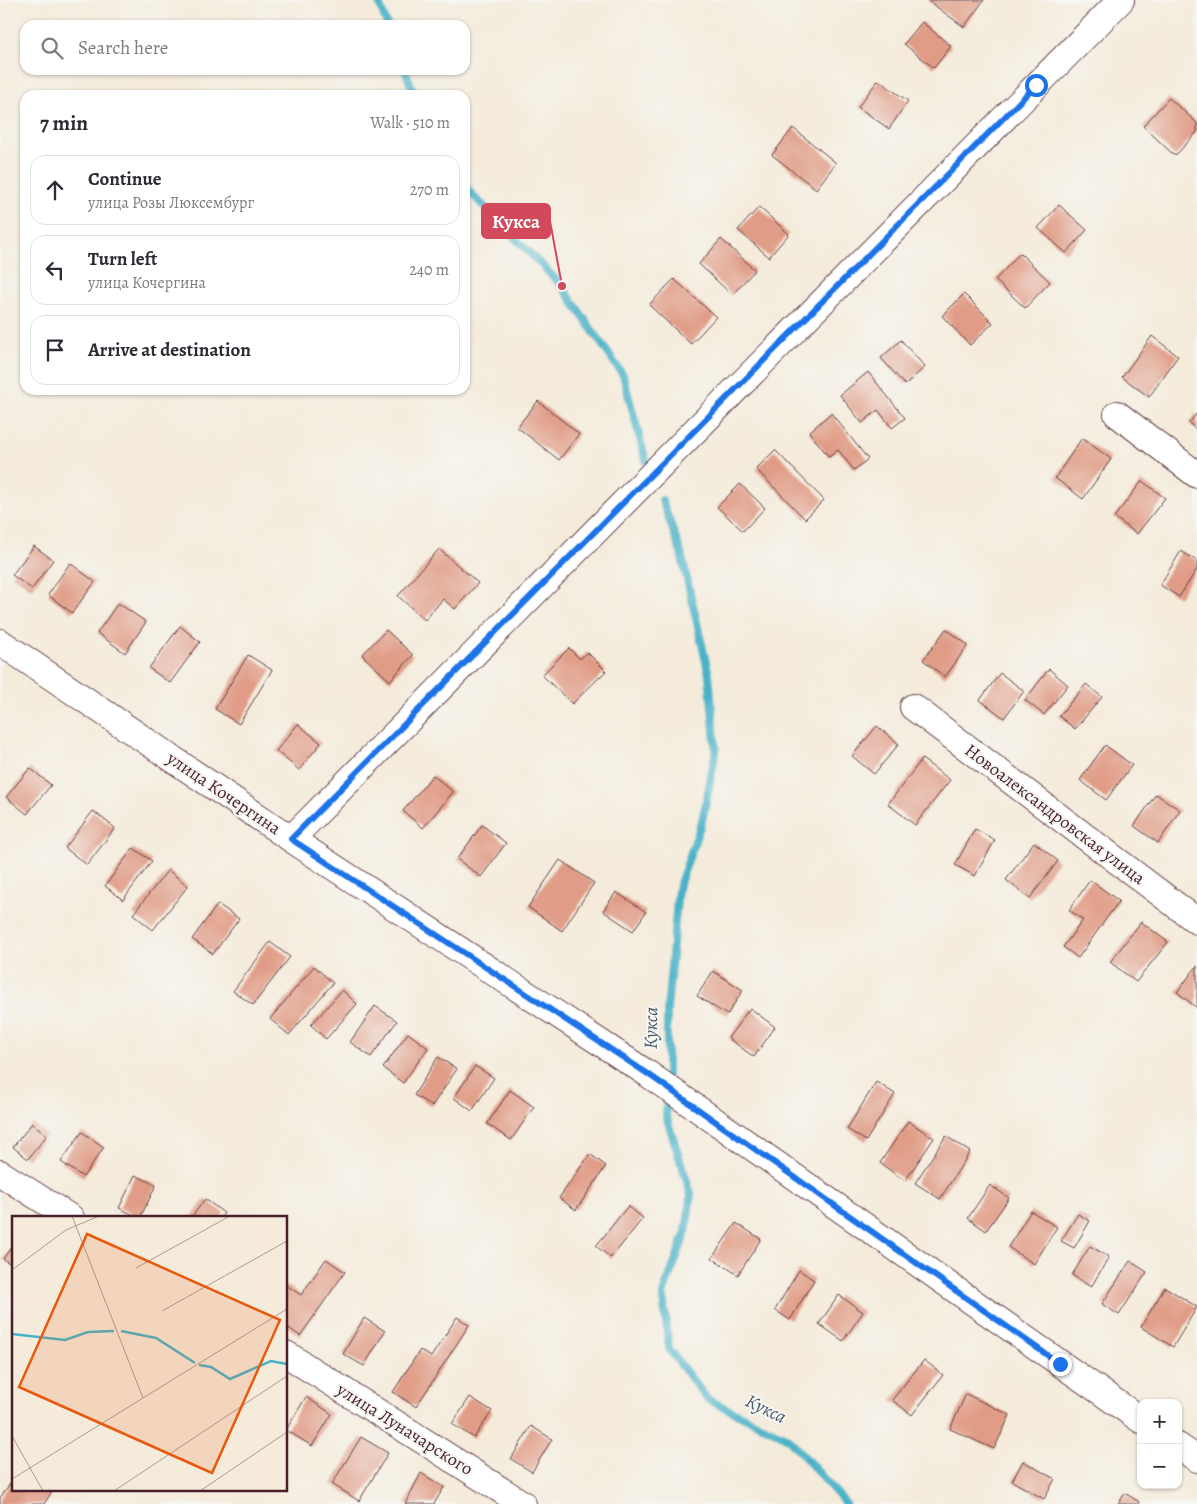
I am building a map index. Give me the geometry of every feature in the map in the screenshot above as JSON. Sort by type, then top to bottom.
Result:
[{"type":"street","points":[[291,839],[1120,0]]},
{"type":"street","points":[[1117,414],[1197,475]]},
{"type":"street","name":"улица Кочергина","points":[[0,642],[291,839],[648,1074],[1137,1417]]},
{"type":"street","name":"Новоалександровская улица","points":[[913,707],[1197,921]]},
{"type":"street","points":[[0,1173],[68,1216]]},
{"type":"street","name":"улица Луначарского","points":[[288,1355],[523,1504]]},
{"type":"street","points":[[1182,1449],[1197,1459]]},
{"type":"building","points":[[927,0],[984,0],[964,27]]},
{"type":"building","points":[[922,22],[951,46],[934,68],[904,44]]},
{"type":"building","points":[[878,80],[908,101],[889,129],[858,107]]},
{"type":"building","points":[[1169,98],[1197,123],[1197,132],[1175,156],[1143,126]]},
{"type":"building","points":[[793,128],[836,163],[816,189],[772,155]]},
{"type":"building","points":[[1059,205],[1087,230],[1066,253],[1038,228]]},
{"type":"building","points":[[759,207],[789,234],[769,257],[738,230]]},
{"type":"building","points":[[721,239],[755,270],[732,295],[699,264]]},
{"type":"building","points":[[1020,253],[1050,282],[1025,308],[995,280]]},
{"type":"building","points":[[674,279],[716,317],[691,344],[649,305]]},
{"type":"building","points":[[964,294],[993,323],[970,345],[942,316]]},
{"type":"building","points":[[1152,336],[1178,356],[1149,397],[1122,377]]},
{"type":"building","points":[[901,340],[925,367],[905,385],[881,358]]},
{"type":"building","points":[[868,372],[905,418],[892,428],[878,410],[862,423],[840,395]]},
{"type":"building","points":[[538,401],[579,434],[559,460],[517,427]]},
{"type":"building","points":[[831,413],[868,459],[854,470],[838,450],[829,457],[809,432]]},
{"type":"building","points":[[1197,413],[1197,430],[1189,423]]},
{"type":"building","points":[[1082,438],[1111,459],[1083,499],[1055,478]]},
{"type":"building","points":[[775,450],[824,500],[805,519],[756,469]]},
{"type":"building","points":[[1142,481],[1165,498],[1137,534],[1114,517]]},
{"type":"building","points":[[740,484],[765,508],[743,531],[717,507]]},
{"type":"building","points":[[34,546],[53,560],[32,589],[12,575]]},
{"type":"building","points":[[439,549],[478,583],[455,609],[443,599],[425,620],[398,596]]},
{"type":"building","points":[[1181,551],[1197,561],[1197,569],[1179,597],[1160,585]]},
{"type":"building","points":[[70,563],[95,582],[72,613],[48,595]]},
{"type":"building","points":[[118,603],[146,622],[125,653],[97,633]]},
{"type":"building","points":[[180,626],[200,642],[170,683],[149,668]]},
{"type":"building","points":[[946,629],[968,645],[945,677],[923,660]]},
{"type":"building","points":[[386,630],[413,655],[390,681],[362,655]]},
{"type":"building","points":[[569,648],[580,659],[587,652],[606,671],[572,704],[542,675]]},
{"type":"building","points":[[248,655],[272,670],[239,724],[215,709]]},
{"type":"building","points":[[1049,669],[1068,685],[1044,715],[1025,700]]},
{"type":"building","points":[[1000,673],[1024,691],[1004,718],[980,700]]},
{"type":"building","points":[[1086,684],[1102,697],[1075,729],[1059,716]]},
{"type":"building","points":[[298,724],[321,743],[299,770],[276,751]]},
{"type":"building","points":[[877,726],[899,744],[874,774],[852,756]]},
{"type":"building","points":[[1105,745],[1132,765],[1106,800],[1080,780]]},
{"type":"building","points":[[922,759],[950,780],[915,825],[888,804]]},
{"type":"building","points":[[30,768],[51,785],[27,814],[6,797]]},
{"type":"building","points":[[433,775],[453,792],[423,828],[403,811]]},
{"type":"building","points":[[1156,794],[1180,810],[1158,843],[1134,826]]},
{"type":"building","points":[[93,811],[115,828],[87,865],[65,848]]},
{"type":"building","points":[[482,825],[506,843],[481,877],[457,859]]},
{"type":"building","points":[[975,829],[995,840],[975,876],[955,865]]},
{"type":"building","points":[[1034,842],[1058,861],[1030,898],[1006,880]]},
{"type":"building","points":[[133,848],[152,861],[123,900],[105,886]]},
{"type":"building","points":[[560,860],[594,883],[562,931],[528,907]]},
{"type":"building","points":[[168,870],[188,886],[153,930],[133,914]]},
{"type":"building","points":[[1090,880],[1119,901],[1078,958],[1063,947],[1083,920],[1069,910]]},
{"type":"building","points":[[616,892],[646,912],[633,931],[603,911]]},
{"type":"building","points":[[218,904],[239,919],[213,954],[192,939]]},
{"type":"building","points":[[1141,922],[1168,942],[1136,982],[1110,962]]},
{"type":"building","points":[[270,942],[290,957],[253,1005],[233,991]]},
{"type":"building","points":[[314,966],[333,983],[289,1035],[270,1019]]},
{"type":"building","points":[[1197,966],[1197,1008],[1177,992]]},
{"type":"building","points":[[713,971],[743,990],[727,1015],[697,996]]},
{"type":"building","points":[[342,990],[357,1004],[326,1039],[311,1025]]},
{"type":"building","points":[[375,1006],[397,1021],[371,1057],[350,1042]]},
{"type":"building","points":[[750,1008],[775,1027],[754,1057],[728,1038]]},
{"type":"building","points":[[408,1033],[428,1048],[403,1083],[383,1068]]},
{"type":"building","points":[[438,1057],[457,1069],[432,1106],[414,1095]]},
{"type":"building","points":[[475,1066],[494,1078],[472,1111],[454,1098]]},
{"type":"building","points":[[876,1082],[895,1094],[866,1141],[847,1129]]},
{"type":"building","points":[[510,1090],[534,1107],[511,1140],[487,1124]]},
{"type":"building","points":[[908,1121],[934,1138],[905,1181],[880,1163]]},
{"type":"building","points":[[32,1123],[47,1135],[28,1159],[13,1147]]},
{"type":"building","points":[[82,1132],[104,1147],[83,1177],[61,1162]]},
{"type":"building","points":[[946,1136],[970,1152],[940,1199],[915,1183]]},
{"type":"building","points":[[590,1154],[606,1166],[576,1210],[559,1198]]},
{"type":"building","points":[[135,1175],[156,1185],[141,1216],[136,1216],[119,1208]]},
{"type":"building","points":[[990,1185],[1009,1198],[986,1231],[968,1218]]},
{"type":"building","points":[[205,1199],[224,1213],[222,1216],[192,1216]]},
{"type":"building","points":[[628,1206],[643,1218],[611,1258],[596,1246]]},
{"type":"building","points":[[1031,1211],[1057,1227],[1034,1264],[1008,1247]]},
{"type":"building","points":[[1078,1214],[1090,1221],[1074,1248],[1061,1241]]},
{"type":"building","points":[[736,1223],[761,1239],[738,1275],[712,1258]]},
{"type":"building","points":[[12,1246],[12,1265],[3,1259]]},
{"type":"building","points":[[1090,1246],[1109,1257],[1091,1287],[1072,1275]]},
{"type":"building","points":[[326,1259],[345,1272],[300,1336],[288,1327],[288,1286],[301,1295]]},
{"type":"building","points":[[1130,1261],[1147,1272],[1119,1315],[1102,1304]]},
{"type":"building","points":[[799,1270],[814,1280],[790,1320],[775,1310]]},
{"type":"building","points":[[1165,1287],[1197,1307],[1173,1347],[1141,1327]]},
{"type":"building","points":[[839,1295],[863,1312],[843,1341],[819,1324]]},
{"type":"building","points":[[457,1317],[469,1325],[416,1407],[393,1392],[420,1350],[431,1357]]},
{"type":"building","points":[[364,1318],[385,1331],[364,1366],[343,1354]]},
{"type":"building","points":[[924,1360],[943,1375],[912,1415],[892,1400]]},
{"type":"building","points":[[966,1394],[1010,1415],[994,1449],[950,1429]]},
{"type":"building","points":[[306,1397],[332,1414],[312,1446],[288,1431],[288,1427]]},
{"type":"building","points":[[470,1397],[492,1411],[474,1438],[452,1424]]},
{"type":"building","points":[[531,1426],[552,1439],[532,1472],[511,1459]]},
{"type":"building","points":[[361,1437],[388,1453],[359,1501],[332,1484]]},
{"type":"building","points":[[1023,1461],[1055,1479],[1044,1499],[1012,1481]]},
{"type":"building","points":[[421,1473],[444,1487],[434,1504],[405,1504]]},
{"type":"building","points":[[12,1481],[12,1492],[52,1492],[44,1504],[0,1504],[0,1498]]},
{"type":"building","points":[[1125,1493],[1139,1502],[1138,1504],[1118,1504]]},
{"type":"waterway","name":"Кукса","points":[[378,0],[385,20]]},
{"type":"waterway","name":"Кукса","points":[[407,75],[413,90]]},
{"type":"waterway","name":"Кукса","points":[[470,192],[562,286],[623,375],[646,461]]},
{"type":"waterway","name":"Кукса","points":[[662,500],[681,553],[709,675],[716,752],[702,821],[678,889],[667,1011],[667,1082]]},
{"type":"waterway","name":"Кукса","points":[[667,1093],[666,1116],[691,1194],[686,1232],[663,1294],[669,1349],[707,1399],[788,1438],[846,1504]]},
{"type":"place","name":"Кукса","points":[[562,286]]},
{"type":"route","points":[[1036,85],[291,839],[648,1074],[1060,1364]]}]
